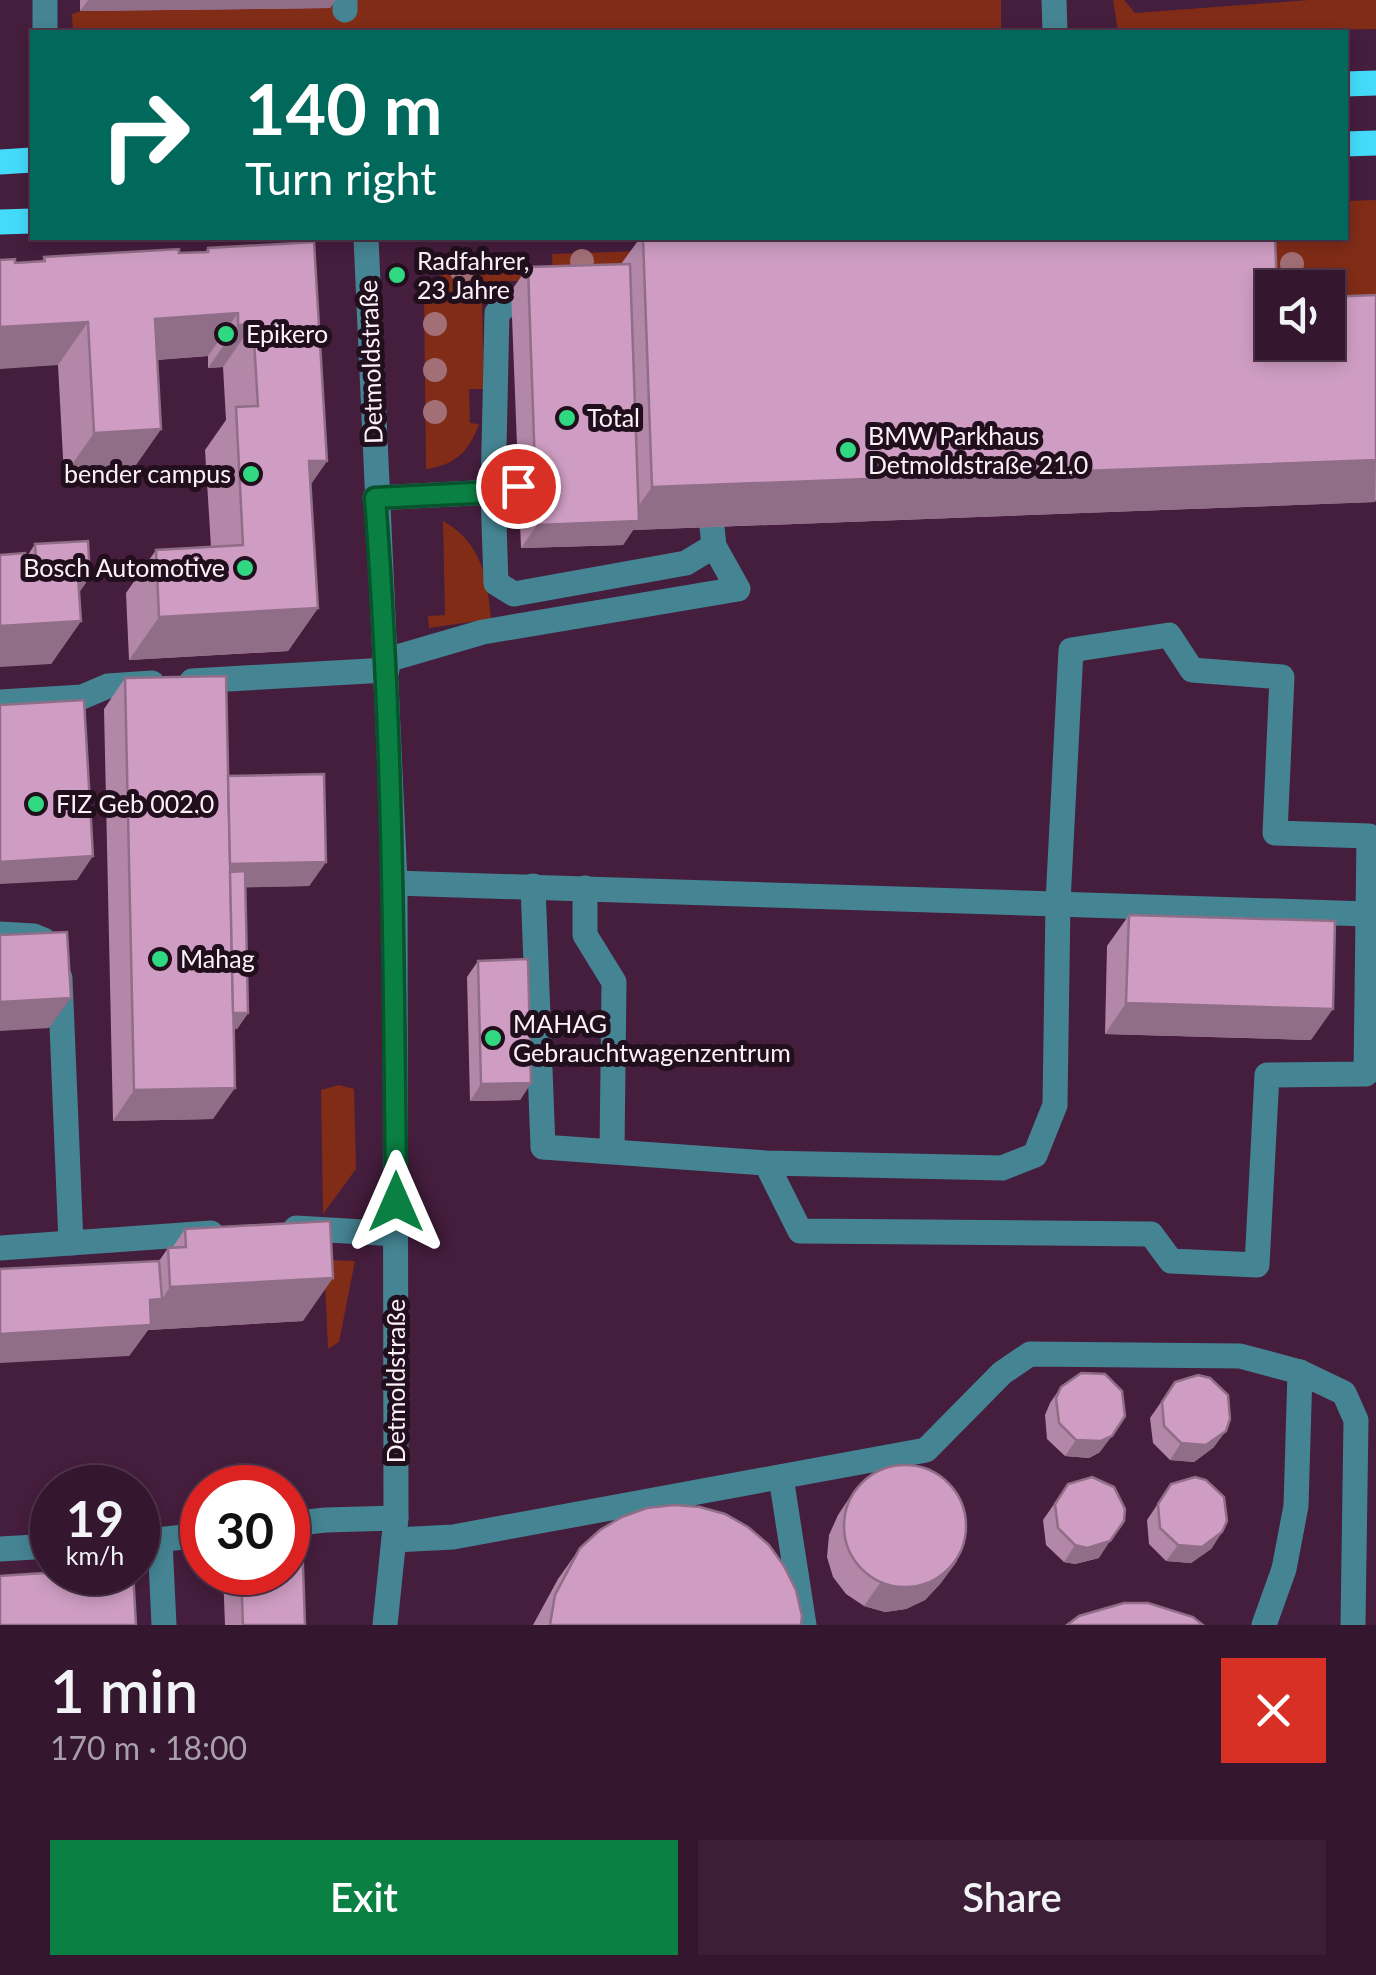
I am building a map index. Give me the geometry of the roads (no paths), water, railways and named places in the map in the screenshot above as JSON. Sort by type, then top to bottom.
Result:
[{"type":"main road","points":[[1348,84],[1376,82]]},
{"type":"main road","points":[[1348,144],[1376,142]]},
{"type":"main road","points":[[0,162],[30,160]]},
{"type":"main road","points":[[0,222],[30,221]]},
{"type":"street","points":[[45,0],[45,30]]},
{"type":"street","points":[[1054,0],[1055,30]]},
{"type":"street","name":"Detmoldstraße","points":[[366,240],[395,884],[395,1529],[386,1625]]},
{"type":"street","points":[[0,702],[82,698],[108,686],[387,665],[483,632],[738,588],[713,536],[686,562],[514,594],[496,583],[493,492],[497,313],[512,301]]},
{"type":"street","points":[[375,498],[493,492],[518,486]]},
{"type":"street","points":[[533,886],[543,1147],[766,1163],[1002,1168],[1036,1155],[1055,1105],[1058,902],[1071,650],[1169,635],[1192,670],[1282,677],[1275,833],[1369,836],[1366,1074],[1267,1075],[1257,1266],[1172,1261],[1151,1234],[800,1230],[766,1163]]},
{"type":"street","points":[[395,884],[1368,914]]},
{"type":"street","points":[[585,888],[585,935],[614,982],[612,1150]]},
{"type":"street","points":[[0,934],[34,936],[52,943],[59,958],[71,1243]]},
{"type":"street","points":[[274,1229],[396,1234]]},
{"type":"street","points":[[0,1248],[238,1231]]},
{"type":"street","points":[[310,1525],[395,1529],[453,1537],[926,1450],[1002,1373],[1030,1354],[1240,1356],[1300,1372],[1344,1393],[1356,1420],[1353,1625]]},
{"type":"street","points":[[1264,1625],[1284,1569],[1296,1506],[1300,1372]]},
{"type":"street","points":[[780,1478],[804,1625]]},
{"type":"street","points":[[0,1549],[30,1547]]},
{"type":"street","points":[[159,1595],[164,1625]]},
{"type":"place","name":"Radfahrer, 23 Jahre","points":[[397,275]]},
{"type":"place","name":"Epikero","points":[[226,334]]},
{"type":"place","name":"Total","points":[[567,418]]},
{"type":"place","name":"BMW Parkhaus Detmoldstraße 21.0","points":[[848,450]]},
{"type":"place","name":"bender campus","points":[[251,474]]},
{"type":"place","name":"Bosch Automotive","points":[[245,568]]},
{"type":"place","name":"FIZ Geb 002.0","points":[[36,804]]},
{"type":"place","name":"Mahag","points":[[160,959]]},
{"type":"place","name":"MAHAG Gebrauchtwagenzentrum","points":[[493,1038]]}]
